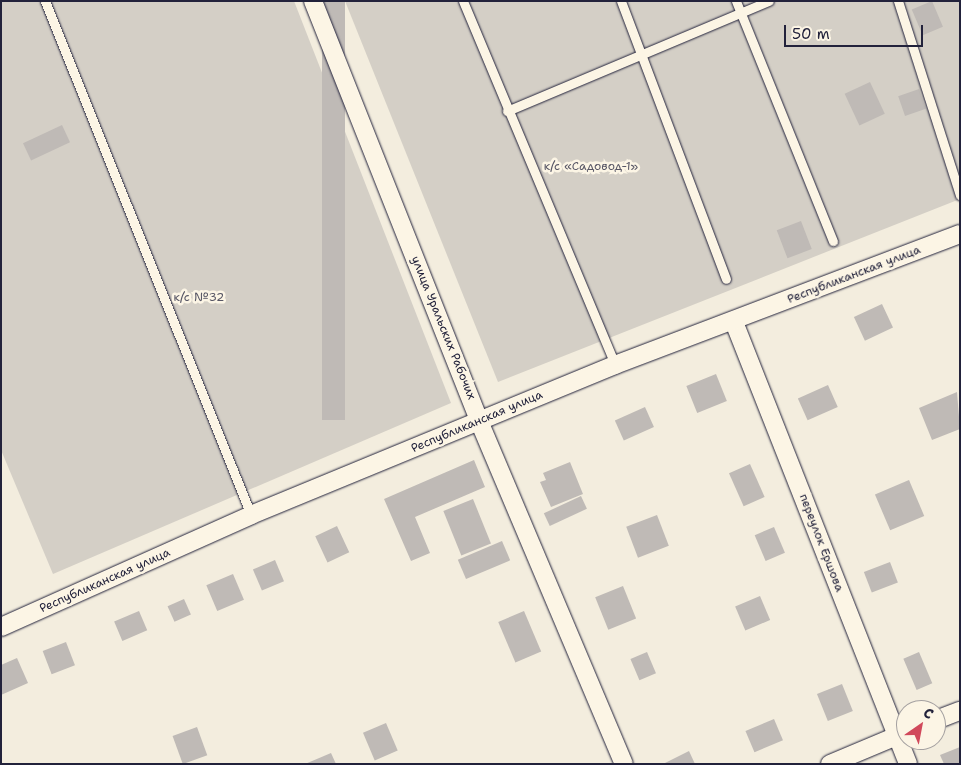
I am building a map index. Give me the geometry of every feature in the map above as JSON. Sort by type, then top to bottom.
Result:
[{"type":"street","name":"улица Уральских Рабочих","points":[[313,1],[479,421],[624,764]]},
{"type":"street","name":"Республиканская улица","points":[[1,627],[251,516],[615,365],[734,322],[960,234]]},
{"type":"street","name":"переулок Ершова","points":[[734,322],[896,722]]},
{"type":"street","points":[[946,716],[960,711]]},
{"type":"street","points":[[830,764],[896,736]]},
{"type":"street","name":"переулок Ершова","points":[[905,750],[908,764]]},
{"type":"lane","points":[[45,1],[251,516]]},
{"type":"lane","points":[[463,1],[507,111],[615,365]]},
{"type":"lane","points":[[621,1],[726,279]]},
{"type":"lane","points":[[736,1],[833,241]]},
{"type":"lane","points":[[507,111],[642,56],[769,1]]},
{"type":"lane","points":[[898,1],[959,189]]},
{"type":"green space","name":"к/с №32","points":[[1,1],[294,1],[451,403],[53,574],[1,450]]},
{"type":"green space","name":"к/с «Садовод-1»","points":[[345,1],[960,1],[960,199],[498,382]]},
{"type":"building","points":[[322,1],[345,1],[345,420],[322,420]]},
{"type":"building","points":[[932,1],[943,27],[923,35],[912,10]]},
{"type":"building","points":[[870,82],[885,114],[859,126],[845,94]]},
{"type":"building","points":[[919,89],[926,109],[905,116],[898,96]]},
{"type":"building","points":[[62,125],[70,142],[31,160],[23,143]]},
{"type":"building","points":[[801,221],[812,249],[787,258],[777,230]]},
{"type":"building","points":[[882,304],[893,328],[865,341],[854,317]]},
{"type":"building","points":[[716,374],[727,401],[697,413],[686,386]]},
{"type":"building","points":[[828,385],[838,407],[808,420],[798,398]]},
{"type":"building","points":[[957,392],[960,429],[932,440],[919,408]]},
{"type":"building","points":[[645,407],[654,427],[624,441],[615,420]]},
{"type":"building","points":[[474,460],[485,487],[415,517],[430,553],[411,561],[384,499]]},
{"type":"building","points":[[570,462],[583,494],[551,507],[540,482],[546,480],[543,473]]},
{"type":"building","points":[[750,464],[765,497],[744,506],[729,473]]},
{"type":"building","points":[[909,480],[924,516],[890,530],[875,494]]},
{"type":"building","points":[[581,496],[587,509],[550,526],[544,513]]},
{"type":"building","points":[[473,499],[491,544],[461,555],[443,511]]},
{"type":"building","points":[[657,515],[669,546],[638,558],[626,527]]},
{"type":"building","points":[[337,526],[349,552],[328,562],[315,536]]},
{"type":"building","points":[[774,527],[785,553],[766,561],[755,535]]},
{"type":"building","points":[[502,541],[510,560],[466,579],[458,560]]},
{"type":"building","points":[[275,560],[284,581],[262,591],[253,569]]},
{"type":"building","points":[[890,562],[898,583],[872,593],[864,572]]},
{"type":"building","points":[[233,574],[244,600],[217,611],[206,585]]},
{"type":"building","points":[[623,586],[636,618],[608,630],[595,597]]},
{"type":"building","points":[[760,596],[770,620],[745,630],[735,607]]},
{"type":"building","points":[[184,599],[191,615],[174,622],[168,606]]},
{"type":"building","points":[[139,611],[147,630],[122,641],[114,622]]},
{"type":"building","points":[[524,611],[541,652],[515,662],[498,622]]},
{"type":"building","points":[[66,642],[75,665],[52,674],[43,651]]},
{"type":"building","points":[[647,652],[656,673],[639,680],[630,659]]},
{"type":"building","points":[[919,652],[932,683],[917,690],[903,659]]},
{"type":"building","points":[[17,658],[28,683],[1,695],[1,665]]},
{"type":"building","points":[[842,684],[853,711],[828,721],[817,694]]},
{"type":"building","points":[[774,719],[783,740],[754,752],[745,731]]},
{"type":"building","points":[[386,723],[398,751],[375,760],[363,733]]},
{"type":"building","points":[[197,727],[207,755],[183,764],[173,736]]},
{"type":"building","points":[[960,747],[960,764],[944,764],[940,755]]},
{"type":"building","points":[[689,751],[695,764],[663,764]]},
{"type":"building","points":[[331,753],[336,764],[305,764]]}]
